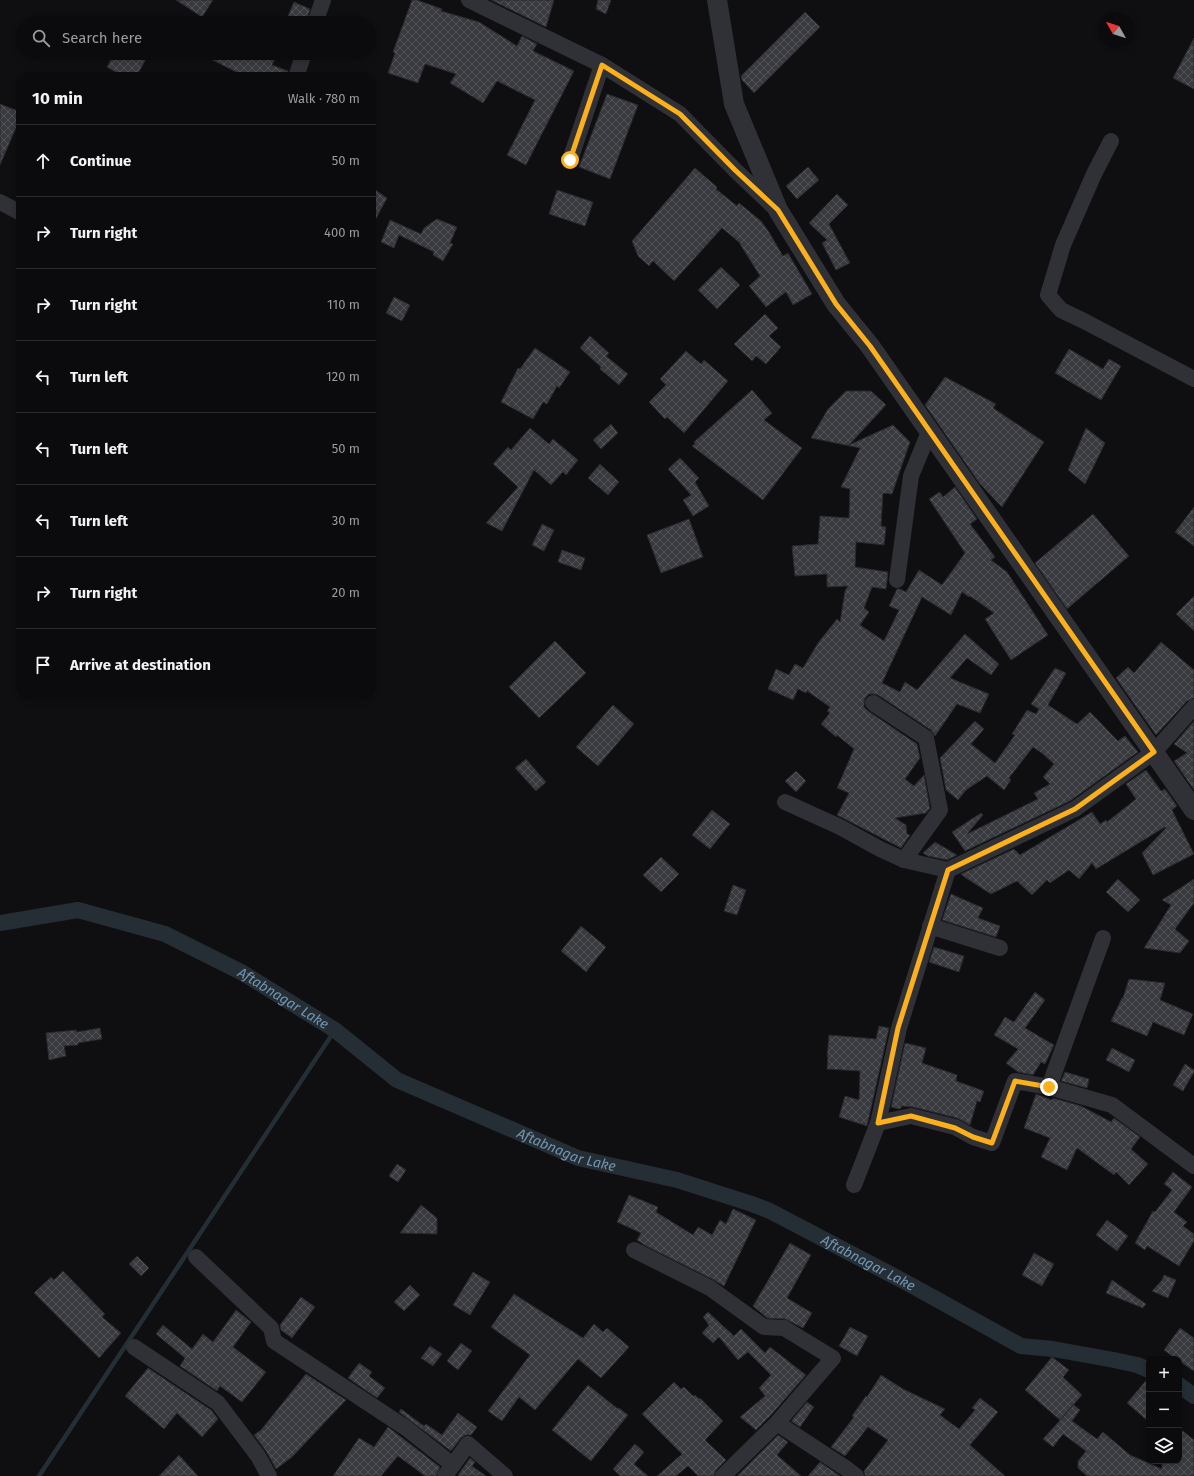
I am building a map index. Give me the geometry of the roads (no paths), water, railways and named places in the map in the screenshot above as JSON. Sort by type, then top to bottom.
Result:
[{"type":"street","points":[[317,16],[322,0]]},
{"type":"street","points":[[469,0],[602,65],[680,114],[735,170],[778,210]]},
{"type":"street","points":[[717,0],[734,104],[778,210],[836,304],[870,346],[1194,810]]},
{"type":"street","points":[[298,72],[302,60]]},
{"type":"street","points":[[570,160],[602,65]]},
{"type":"street","points":[[1111,141],[1094,174],[1063,245],[1048,295],[1061,310],[1194,379]]},
{"type":"street","points":[[0,202],[16,210]]},
{"type":"street","points":[[897,580],[911,476],[929,432]]},
{"type":"street","points":[[873,702],[926,738],[940,810],[904,860]]},
{"type":"street","points":[[785,802],[840,827],[880,849],[904,860],[948,870],[1075,809],[1154,752],[1194,707]]},
{"type":"street","points":[[854,1185],[878,1123],[898,1028],[948,870]]},
{"type":"street","points":[[930,926],[1000,948]]},
{"type":"street","points":[[1049,1087],[1103,938]]},
{"type":"street","points":[[878,1123],[911,1116],[955,1128],[973,1137],[992,1143],[1015,1081],[1049,1087],[1112,1105],[1194,1166]]},
{"type":"street","points":[[634,1250],[710,1288],[764,1327],[784,1328],[833,1358],[776,1423],[723,1476]]},
{"type":"street","points":[[196,1257],[271,1328],[274,1341],[406,1428],[449,1470],[468,1444],[504,1476]]},
{"type":"street","points":[[134,1347],[218,1403],[258,1456],[269,1476]]},
{"type":"street","points":[[776,1423],[856,1476]]},
{"type":"waterway","name":"Aftabnagar Lake","points":[[0,923],[78,910],[165,934],[243,973],[335,1030],[397,1080],[578,1158],[677,1180],[770,1211],[909,1284],[1021,1346],[1053,1349],[1114,1360],[1137,1365],[1146,1369]]},
{"type":"waterway","points":[[39,1476],[335,1030]]},
{"type":"waterway","name":"Aftabnagar Lake","points":[[1182,1387],[1194,1396]]}]
